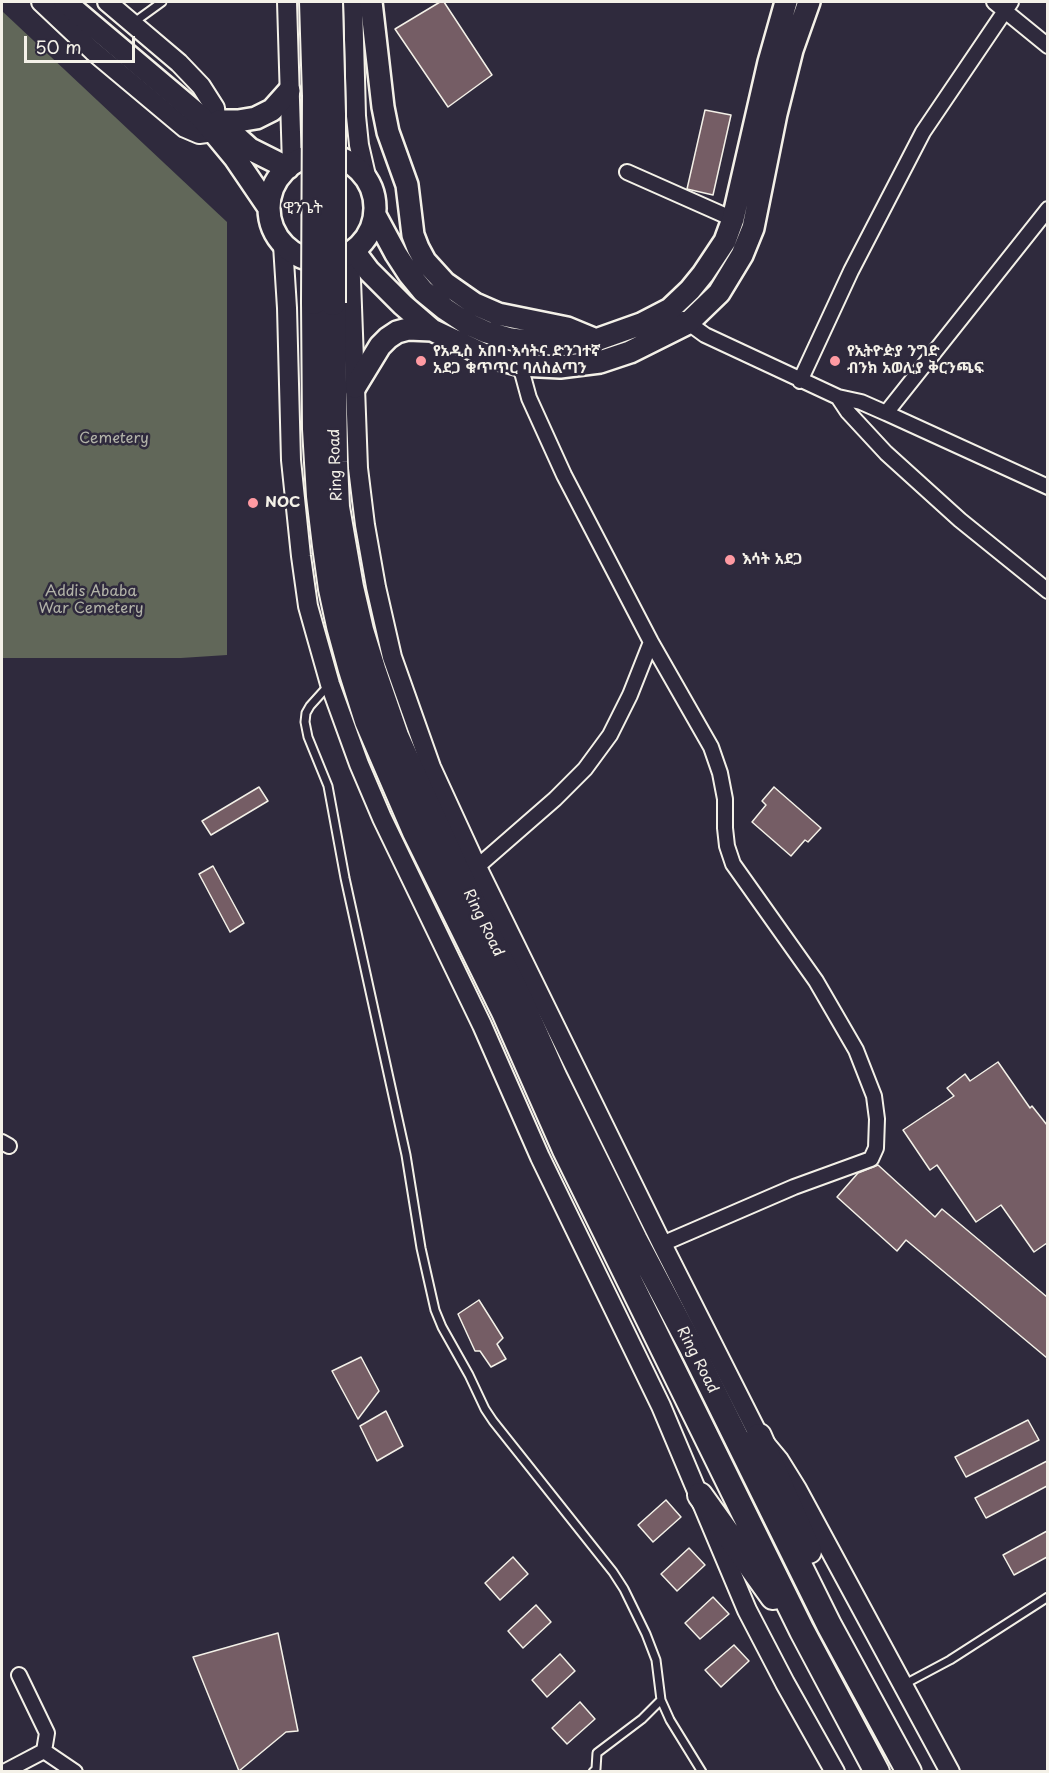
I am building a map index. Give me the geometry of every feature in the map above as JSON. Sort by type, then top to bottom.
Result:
[{"type":"highway","name":"Ring Road","points":[[312,2],[315,96],[314,359],[319,496],[331,590],[351,670],[367,721],[415,832],[504,1012],[565,1150],[802,1631],[877,1772]]},
{"type":"highway","name":"Ring Road","points":[[330,2],[337,507],[351,587],[374,672],[396,736],[424,800],[520,999],[554,1076],[829,1625],[909,1772]]},
{"type":"highway","points":[[759,1436],[819,1575],[828,1601],[829,1625]]},
{"type":"highway","points":[[700,1495],[772,1596],[802,1631]]},
{"type":"main road","points":[[40,2],[93,51],[185,128],[199,134],[216,124],[256,118],[272,110],[289,90]]},
{"type":"main road","points":[[65,2],[201,117],[216,124]]},
{"type":"main road","points":[[80,2],[216,124],[250,149],[290,166]]},
{"type":"main road","points":[[107,2],[179,63],[201,86],[215,108],[216,124],[235,158],[269,208]]},
{"type":"main road","points":[[287,2],[290,166]]},
{"type":"main road","points":[[353,2],[356,116],[359,145],[375,203],[375,215],[368,235],[352,252],[340,258],[315,261],[293,253],[283,245],[272,227],[270,196],[274,186],[290,166],[315,156],[327,155],[350,163],[367,180]]},
{"type":"main road","points":[[371,2],[388,132],[407,184],[413,235],[425,261],[445,283],[474,304],[498,314],[567,328],[596,340]]},
{"type":"main road","points":[[375,215],[396,254],[423,291],[466,323],[486,332],[536,344],[559,345],[596,340],[632,328],[670,309],[703,274],[725,241],[733,219],[769,62],[786,2]]},
{"type":"main road","points":[[352,252],[396,298],[432,330],[485,355],[520,365],[560,367],[600,362],[630,352],[688,322],[719,293],[742,255],[753,228],[776,114],[792,50],[809,2]]},
{"type":"main road","points":[[283,245],[291,460],[299,545],[308,606],[330,684],[358,764],[482,1025],[540,1157],[662,1406],[747,1610],[785,1683],[836,1772]]},
{"type":"main road","points":[[352,252],[358,468],[365,525],[392,657],[430,766],[477,867],[759,1436],[779,1460],[797,1489],[950,1772]]},
{"type":"main road","points":[[355,387],[380,346],[388,338],[408,329],[432,330]]},
{"type":"street","points":[[800,381],[851,271],[923,132],[1003,4],[1047,46]]},
{"type":"street","points":[[627,172],[733,219]]},
{"type":"street","points":[[886,413],[1047,209]]},
{"type":"street","points":[[670,309],[705,335],[800,381],[838,397],[861,402],[1047,487]]},
{"type":"street","points":[[520,365],[529,398],[543,433],[651,642],[711,747],[722,781],[727,846],[733,864],[816,981],[856,1050],[874,1095],[877,1119],[876,1148],[871,1159],[794,1186],[663,1244]]},
{"type":"street","points":[[838,397],[848,412],[886,453],[960,520],[1047,591]]},
{"type":"street","points":[[477,867],[555,799],[585,769],[610,735],[630,695],[651,642]]},
{"type":"street","points":[[19,1675],[47,1733],[44,1751]]},
{"type":"street","points":[[4,1772],[44,1751]]},
{"type":"street","points":[[44,1751],[75,1772]]},
{"type":"lane","points":[[132,23],[162,2]]},
{"type":"lane","points":[[330,684],[310,706],[305,722],[308,737],[328,786],[343,869],[406,1155],[421,1248],[435,1310],[493,1421],[624,1588],[656,1660],[661,1700],[670,1720],[702,1772]]},
{"type":"lane","points":[[903,1685],[950,1660],[1047,1597]]},
{"type":"lane","points":[[593,1772],[596,1769],[597,1753],[642,1719],[661,1700]]},
{"type":"green space","name":"Cemetery","points":[[2,11],[227,222],[227,655],[181,658],[2,658]]},
{"type":"building","points":[[440,2],[444,2],[492,75],[448,107],[395,29]]},
{"type":"building","points":[[705,110],[731,115],[713,195],[687,189]]},
{"type":"building","points":[[259,787],[268,801],[211,835],[202,821]]},
{"type":"building","points":[[774,787],[821,828],[808,842],[805,840],[791,856],[752,822],[766,805],[762,801]]},
{"type":"building","points":[[213,866],[244,923],[230,932],[199,874]]},
{"type":"building","points":[[998,1062],[1030,1108],[1032,1106],[1047,1125],[1047,1243],[1034,1252],[1001,1205],[976,1222],[937,1165],[930,1170],[903,1130],[954,1096],[947,1088],[965,1074],[970,1081]]},
{"type":"building","points":[[878,1165],[935,1217],[942,1209],[1047,1297],[1047,1358],[906,1240],[897,1251],[837,1197],[858,1173]]},
{"type":"building","points":[[479,1300],[503,1338],[497,1344],[506,1359],[491,1367],[480,1351],[475,1351],[458,1314]]},
{"type":"building","points":[[361,1357],[379,1391],[358,1419],[332,1371]]},
{"type":"building","points":[[386,1411],[403,1446],[377,1461],[360,1426]]},
{"type":"building","points":[[1028,1420],[1039,1440],[966,1477],[955,1457]]},
{"type":"building","points":[[1047,1461],[1047,1486],[986,1518],[975,1498]]},
{"type":"building","points":[[666,1500],[681,1517],[653,1542],[638,1525]]},
{"type":"building","points":[[1047,1531],[1047,1557],[1014,1575],[1003,1555]]},
{"type":"building","points":[[689,1548],[705,1565],[677,1591],[661,1574]]},
{"type":"building","points":[[513,1557],[528,1574],[500,1600],[485,1583]]},
{"type":"building","points":[[713,1597],[729,1614],[700,1639],[685,1623]]},
{"type":"building","points":[[536,1605],[551,1622],[523,1648],[508,1631]]},
{"type":"building","points":[[278,1633],[298,1731],[286,1732],[239,1771],[193,1657]]},
{"type":"building","points":[[734,1645],[749,1661],[721,1687],[705,1670]]},
{"type":"building","points":[[560,1654],[575,1671],[547,1697],[532,1680]]},
{"type":"building","points":[[580,1702],[595,1719],[567,1744],[552,1728]]},
{"type":"place","name":"የአዲስ አበባ እሳትና ድንገተኛ አደጋ ቁጥጥር ባለስልጣን","points":[[421,361]]},
{"type":"place","name":"የኢትዮዽያ ንግድ ብንክ አወሊያ ቅርንጫፍ","points":[[835,361]]},
{"type":"place","name":"NOC","points":[[253,503]]},
{"type":"place","name":"እሳት አደጋ","points":[[730,560]]},
{"type":"district","name":"ዊንጌት","points":[[303,209]]},
{"type":"park label","name":"Addis Ababa War Cemetery","points":[[91,600]]}]
